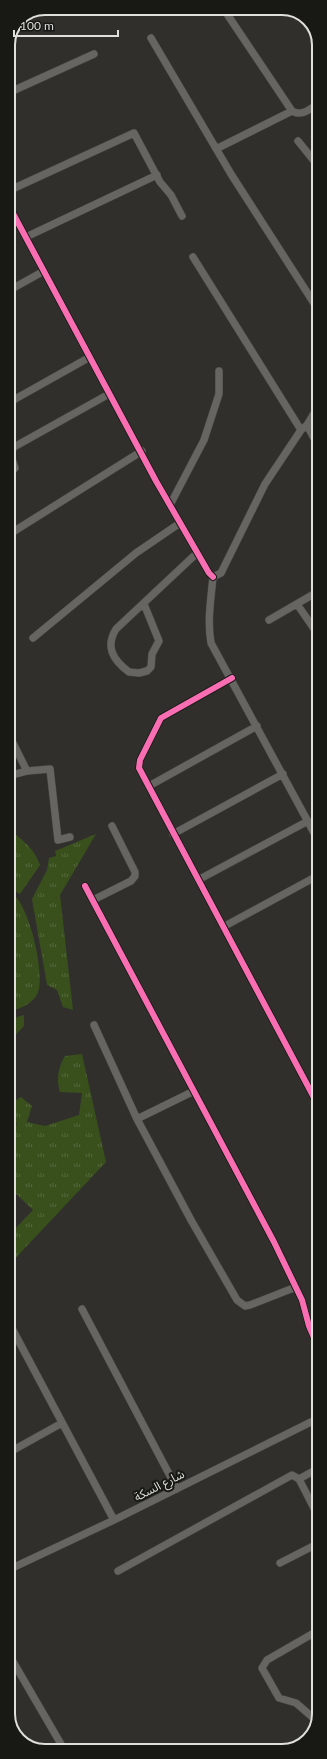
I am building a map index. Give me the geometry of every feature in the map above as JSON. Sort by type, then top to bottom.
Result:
[{"type":"street","points":[[228,15],[292,111],[297,114],[301,114],[312,107]]},
{"type":"street","points":[[151,38],[216,149],[312,300]]},
{"type":"street","points":[[15,90],[94,54]]},
{"type":"street","points":[[216,149],[292,111]]},
{"type":"street","points":[[15,188],[134,133],[160,182],[171,195],[182,216]]},
{"type":"street","points":[[298,142],[312,159]]},
{"type":"street","points":[[26,237],[157,175]]},
{"type":"street","points":[[15,217],[170,505],[197,553],[213,577],[209,632],[211,643],[232,678],[312,829]]},
{"type":"street","points":[[193,257],[301,430]]},
{"type":"street","points":[[15,287],[44,271]]},
{"type":"street","points":[[15,399],[90,357]]},
{"type":"street","points":[[170,505],[204,440],[219,394],[219,371]]},
{"type":"street","points":[[15,446],[109,394]]},
{"type":"street","points":[[213,577],[221,573],[265,484],[301,430],[307,425],[312,417]]},
{"type":"street","points":[[307,425],[312,431]]},
{"type":"street","points":[[15,531],[142,451]]},
{"type":"street","points":[[33,638],[136,553],[180,523]]},
{"type":"street","points":[[144,604],[159,640],[152,654],[151,667],[147,671],[139,673],[129,672],[115,658],[111,648],[110,639],[116,629],[197,553]]},
{"type":"street","points":[[268,620],[312,595]]},
{"type":"street","points":[[297,604],[312,626]]},
{"type":"street","points":[[232,678],[161,718],[139,764],[173,834],[312,1094]]},
{"type":"street","points":[[149,786],[257,726]]},
{"type":"street","points":[[15,747],[27,771]]},
{"type":"street","points":[[15,774],[27,771],[50,769],[58,840],[70,837]]},
{"type":"street","points":[[173,834],[283,774]]},
{"type":"street","points":[[198,880],[308,821]]},
{"type":"street","points":[[93,900],[131,881],[135,876],[135,872],[112,826]]},
{"type":"street","points":[[223,927],[312,879]]},
{"type":"street","points":[[85,886],[296,1287],[302,1300],[312,1333]]},
{"type":"street","points":[[94,1025],[137,1119],[191,1220],[240,1303],[245,1306],[250,1305],[296,1287]]},
{"type":"street","points":[[137,1119],[194,1091]]},
{"type":"street","points":[[82,1309],[177,1489]]},
{"type":"street","points":[[15,1338],[114,1520]]},
{"type":"street","name":"شارع السكة","points":[[15,1567],[114,1520],[312,1422]]},
{"type":"street","points":[[15,1449],[62,1423]]},
{"type":"street","points":[[299,1479],[312,1472]]},
{"type":"street","points":[[118,1571],[292,1475],[299,1479],[312,1504]]},
{"type":"street","points":[[280,1563],[312,1547]]},
{"type":"street","points":[[312,1634],[267,1660],[262,1668],[279,1698],[296,1703],[312,1716]]},
{"type":"street","points":[[15,1665],[61,1744]]},
{"type":"green space","points":[[15,834],[32,850],[40,865],[20,894],[15,891]]},
{"type":"green space","points":[[96,834],[60,895],[73,1010],[63,1007],[57,990],[47,985],[32,899],[47,870],[49,858],[56,856],[55,851]]},
{"type":"green space","points":[[15,896],[21,905],[31,929],[38,958],[40,983],[38,992],[33,1000],[21,1008],[15,1010]]},
{"type":"green space","points":[[24,1015],[24,1026],[15,1035],[15,1018]]},
{"type":"green space","points":[[82,1054],[106,1162],[15,1259],[15,1229],[33,1210],[15,1193],[15,1126],[17,1124],[15,1120],[15,1101],[21,1097],[32,1106],[27,1122],[45,1126],[79,1115],[82,1093],[60,1092],[58,1078],[59,1069],[65,1056]]},
{"type":"cycle path","points":[[15,217],[156,481],[209,573],[213,577]]},
{"type":"cycle path","points":[[232,678],[161,718],[140,760],[139,768],[312,1094]]},
{"type":"cycle path","points":[[85,886],[274,1242],[302,1300],[312,1333]]}]
